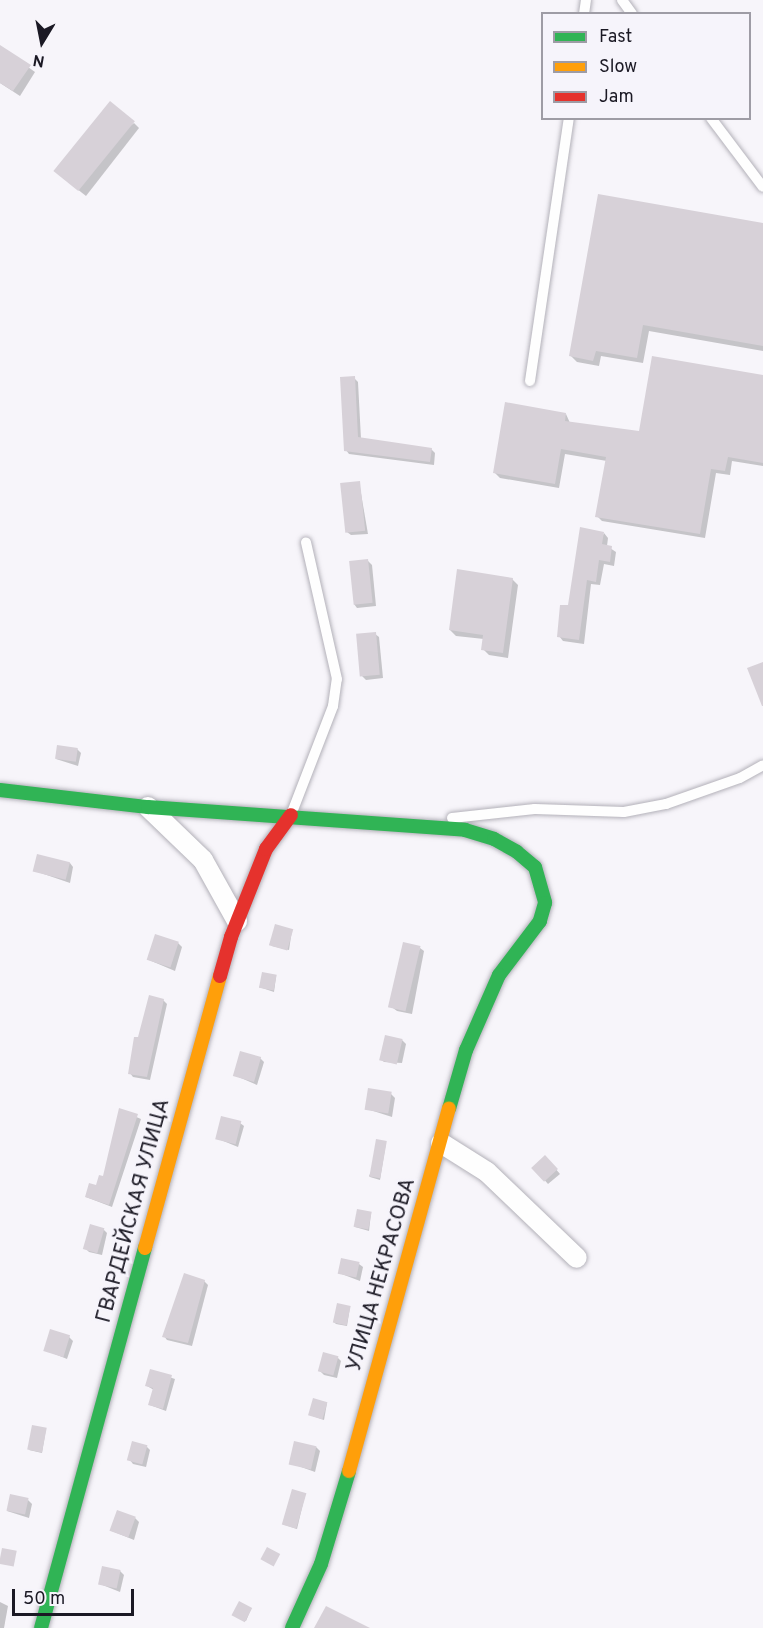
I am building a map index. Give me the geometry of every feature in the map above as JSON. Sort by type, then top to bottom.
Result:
[{"type":"street","name":"УЛИЦА НЕКРАСОВА","points":[[0,789],[148,807],[422,825],[494,839],[535,867],[545,903],[540,921],[499,975],[478,1021],[324,1554],[292,1628]]},
{"type":"street","points":[[148,807],[203,860],[237,921]]},
{"type":"street","name":"ГВАРДЕЙСКАЯ УЛИЦА","points":[[41,1628],[237,921],[266,849],[291,815]]},
{"type":"street","points":[[441,1143],[488,1172],[577,1257]]},
{"type":"lane","points":[[530,381],[569,120]]},
{"type":"lane","points":[[712,120],[763,188]]},
{"type":"lane","points":[[291,815],[333,706],[337,679],[306,542]]},
{"type":"lane","points":[[422,825],[471,814],[535,809],[586,812],[645,808],[740,778],[763,765]]},
{"type":"building","points":[[0,45],[31,65],[13,91],[0,83]]},
{"type":"building","points":[[110,101],[135,121],[78,191],[53,171]]},
{"type":"building","points":[[598,194],[763,223],[763,346],[643,325],[637,358],[596,351],[593,361],[569,356]]},
{"type":"building","points":[[652,356],[763,375],[763,463],[728,457],[725,471],[711,469],[700,534],[595,517],[606,457],[561,449],[555,484],[493,473],[505,402],[566,413],[565,421],[639,431]]},
{"type":"building","points":[[355,376],[358,437],[432,448],[430,462],[344,451],[340,377]]},
{"type":"building","points":[[360,481],[365,531],[345,533],[340,483]]},
{"type":"building","points":[[580,527],[604,532],[602,544],[612,546],[610,562],[599,560],[596,582],[587,580],[579,640],[557,637],[560,605],[568,605]]},
{"type":"building","points":[[368,559],[373,603],[354,605],[349,561]]},
{"type":"building","points":[[457,569],[513,578],[503,653],[481,650],[483,635],[449,630]]},
{"type":"building","points":[[376,632],[380,675],[360,677],[356,634]]},
{"type":"building","points":[[763,662],[763,706],[762,706],[747,668]]},
{"type":"building","points":[[57,745],[78,748],[76,762],[55,759]]},
{"type":"building","points":[[37,854],[70,862],[66,880],[33,871]]},
{"type":"building","points":[[275,924],[293,929],[287,950],[269,945]]},
{"type":"building","points":[[155,934],[179,942],[170,967],[147,960]]},
{"type":"building","points":[[403,942],[421,946],[405,1011],[388,1007]]},
{"type":"building","points":[[262,972],[277,975],[274,991],[259,988]]},
{"type":"building","points":[[149,995],[164,999],[147,1077],[128,1074],[134,1037],[138,1037]]},
{"type":"building","points":[[385,1035],[403,1039],[397,1064],[379,1060]]},
{"type":"building","points":[[240,1051],[261,1057],[254,1082],[233,1076]]},
{"type":"building","points":[[368,1088],[392,1092],[388,1113],[365,1110]]},
{"type":"building","points":[[119,1108],[138,1114],[109,1205],[85,1197],[89,1183],[96,1185],[99,1175],[103,1176]]},
{"type":"building","points":[[221,1116],[241,1121],[236,1144],[215,1139]]},
{"type":"building","points":[[376,1139],[387,1141],[380,1178],[369,1176]]},
{"type":"building","points":[[545,1155],[558,1169],[544,1182],[531,1168]]},
{"type":"building","points":[[357,1209],[372,1212],[368,1230],[354,1227]]},
{"type":"building","points":[[90,1224],[104,1228],[97,1253],[83,1249]]},
{"type":"building","points":[[341,1258],[360,1262],[356,1278],[338,1274]]},
{"type":"building","points":[[184,1273],[205,1280],[188,1343],[162,1337]]},
{"type":"building","points":[[337,1303],[351,1306],[347,1325],[333,1323]]},
{"type":"building","points":[[50,1329],[70,1335],[63,1357],[43,1351]]},
{"type":"building","points":[[323,1352],[338,1356],[333,1375],[318,1371]]},
{"type":"building","points":[[150,1369],[172,1375],[163,1409],[148,1405],[153,1388],[145,1386]]},
{"type":"building","points":[[313,1398],[327,1402],[322,1419],[308,1415]]},
{"type":"building","points":[[32,1425],[47,1428],[42,1452],[27,1450]]},
{"type":"building","points":[[132,1441],[147,1445],[142,1464],[127,1460]]},
{"type":"building","points":[[294,1441],[316,1446],[311,1470],[289,1464]]},
{"type":"building","points":[[292,1489],[306,1493],[296,1529],[282,1525]]},
{"type":"building","points":[[10,1494],[29,1498],[25,1515],[6,1511]]},
{"type":"building","points":[[117,1510],[136,1517],[128,1538],[109,1531]]},
{"type":"building","points":[[267,1547],[280,1554],[274,1566],[260,1559]]},
{"type":"building","points":[[2,1548],[17,1551],[14,1567],[0,1564]]},
{"type":"building","points":[[102,1566],[121,1570],[117,1589],[98,1585]]},
{"type":"building","points":[[239,1601],[252,1608],[245,1622],[231,1615]]},
{"type":"building","points":[[326,1606],[370,1628],[314,1628]]},
{"type":"traffic: fast","points":[[0,790],[148,807],[465,830],[494,839],[517,852],[535,867],[545,903],[540,921],[499,975],[466,1050],[449,1109]]},
{"type":"traffic: fast","points":[[41,1628],[145,1248]]},
{"type":"traffic: fast","points":[[292,1628],[321,1564],[349,1471]]},
{"type":"traffic: slow","points":[[145,1248],[220,976]]},
{"type":"traffic: slow","points":[[349,1471],[449,1109]]},
{"type":"traffic: jam","points":[[220,976],[231,937],[266,849],[291,815]]}]
